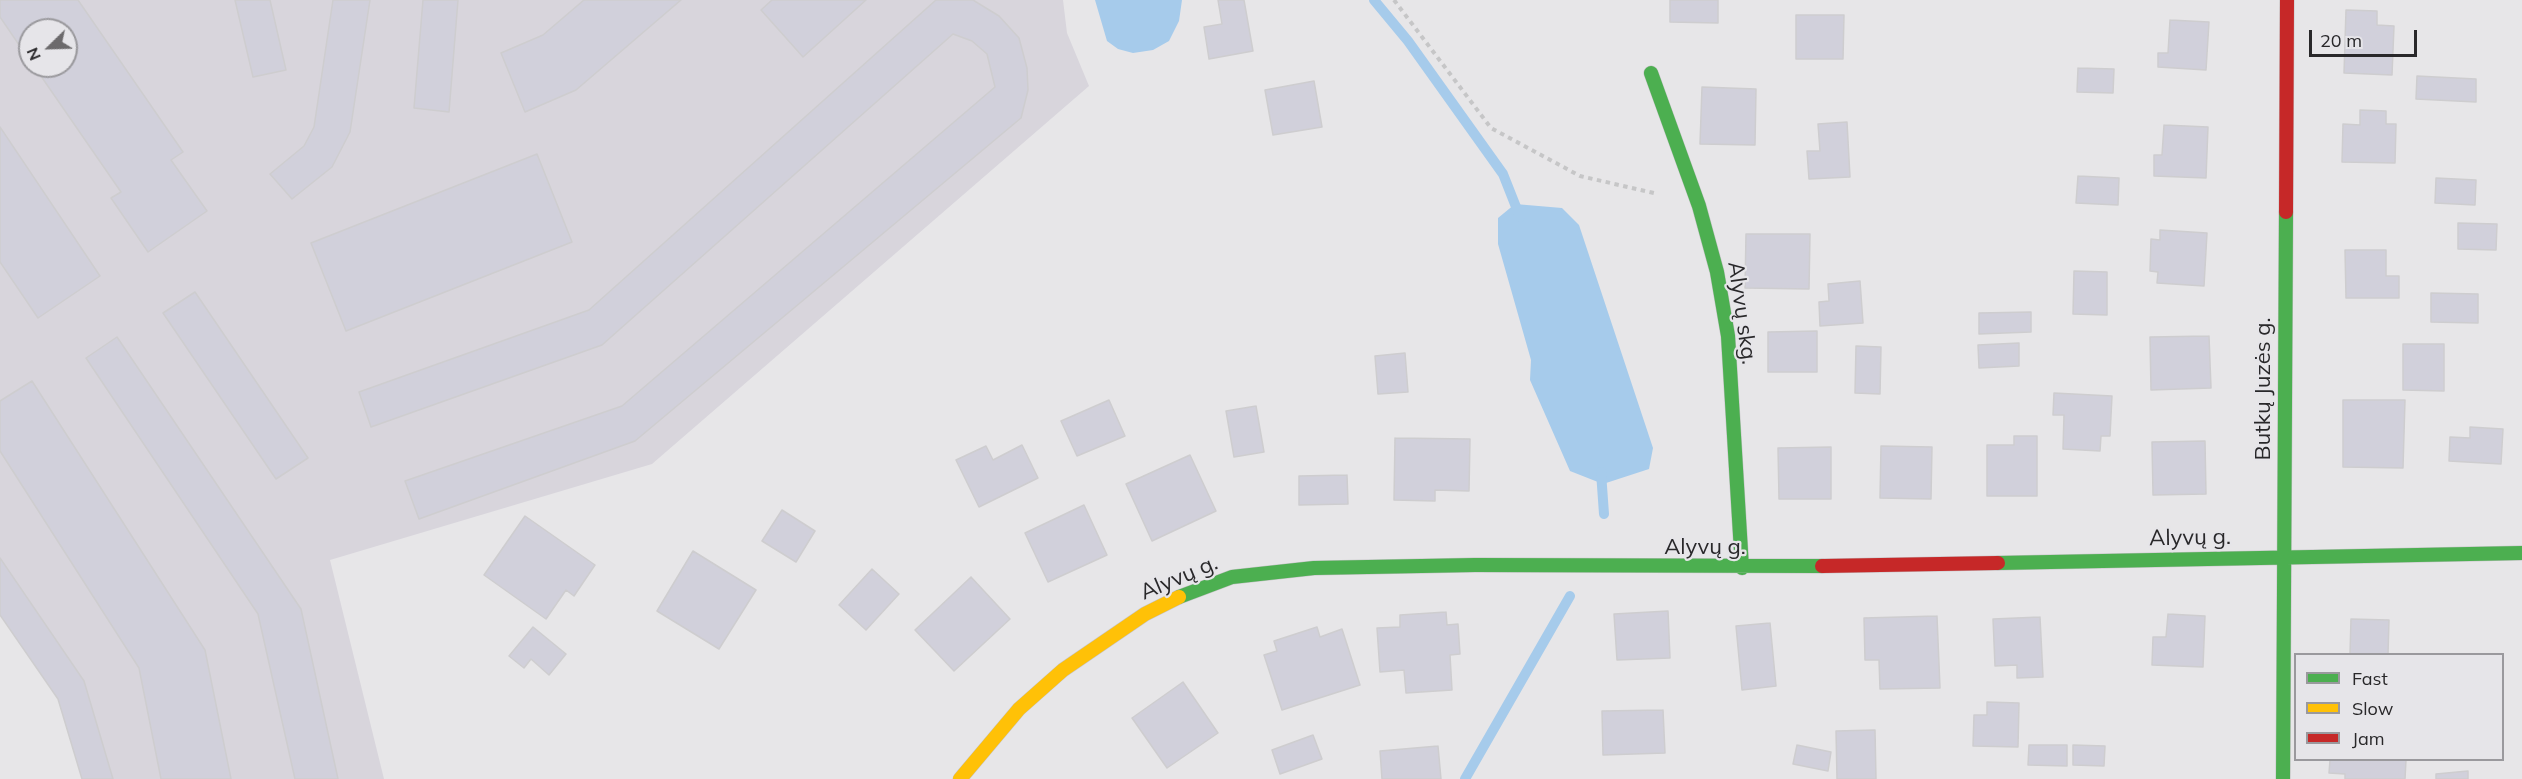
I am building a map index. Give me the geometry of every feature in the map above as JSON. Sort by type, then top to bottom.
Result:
[{"type":"street","name":"Butkų Juzės g.","points":[[2283,779],[2288,0]]},
{"type":"street","name":"Alyvų skg.","points":[[1651,74],[1699,206],[1718,272],[1728,336],[1742,568]]},
{"type":"street","name":"Alyvų g.","points":[[960,779],[1019,709],[1063,670],[1145,614],[1191,591],[1232,577],[1314,568],[1475,565],[1742,568],[2522,553]]},
{"type":"path","points":[[1394,0],[1491,128],[1580,176],[1635,187],[1699,206]]},
{"type":"shaded area","points":[[0,0],[1063,0],[1067,33],[1089,86],[652,464],[330,560],[384,779],[82,779],[58,699],[0,615]]},
{"type":"water","points":[[1095,0],[1182,0],[1179,21],[1169,41],[1153,50],[1133,53],[1118,49],[1107,41]]},
{"type":"water","points":[[1515,204],[1562,208],[1579,225],[1653,448],[1649,469],[1603,484],[1570,471],[1530,380],[1531,360],[1498,244],[1498,218]]},
{"type":"building","points":[[0,0],[78,0],[183,152],[171,160],[207,211],[148,252],[111,198],[121,192],[42,78],[78,78],[78,18],[18,18],[18,43],[0,17]]},
{"type":"building","points":[[235,0],[270,0],[286,70],[253,77]]},
{"type":"building","points":[[333,0],[370,0],[350,132],[332,167],[292,199],[270,174],[304,146],[314,127]]},
{"type":"building","points":[[423,0],[458,0],[449,112],[414,108]]},
{"type":"building","points":[[584,0],[681,0],[576,90],[525,112],[501,53],[543,35]]},
{"type":"building","points":[[772,0],[866,0],[803,57],[761,10]]},
{"type":"building","points":[[936,0],[973,0],[999,16],[1019,38],[1027,68],[1028,90],[1021,118],[635,441],[419,519],[405,481],[622,406],[995,87],[987,54],[972,41],[953,34],[602,345],[371,427],[359,392],[589,310]]},
{"type":"building","points":[[1218,0],[1244,0],[1253,51],[1209,59],[1204,27],[1222,24]]},
{"type":"building","points":[[1670,0],[1718,0],[1718,23],[1670,22]]},
{"type":"building","points":[[2346,10],[2377,11],[2377,25],[2394,26],[2392,75],[2344,73]]},
{"type":"building","points":[[1796,15],[1844,15],[1843,59],[1796,59]]},
{"type":"building","points":[[2170,20],[2209,22],[2206,70],[2158,67],[2158,53],[2168,53]]},
{"type":"building","points":[[2078,68],[2114,69],[2113,93],[2077,92]]},
{"type":"building","points":[[2417,76],[2476,79],[2476,102],[2416,99]]},
{"type":"building","points":[[1314,81],[1322,127],[1273,135],[1265,90]]},
{"type":"building","points":[[1702,87],[1756,89],[1755,145],[1700,144]]},
{"type":"building","points":[[2360,110],[2386,111],[2386,124],[2396,124],[2395,163],[2342,162],[2343,124],[2360,125]]},
{"type":"building","points":[[1847,122],[1850,177],[1809,179],[1807,151],[1820,151],[1818,124]]},
{"type":"building","points":[[2164,125],[2208,127],[2206,178],[2154,176],[2154,155],[2162,155]]},
{"type":"building","points":[[0,127],[100,276],[38,318],[0,262]]},
{"type":"building","points":[[537,154],[572,242],[346,331],[311,243]]},
{"type":"building","points":[[2078,176],[2119,178],[2118,205],[2076,203]]},
{"type":"building","points":[[2436,178],[2476,180],[2475,205],[2435,203]]},
{"type":"building","points":[[2458,223],[2497,224],[2496,250],[2458,249]]},
{"type":"building","points":[[2160,230],[2207,233],[2204,286],[2157,283],[2158,272],[2150,271],[2151,239],[2160,240]]},
{"type":"building","points":[[1746,234],[1810,234],[1809,289],[1745,288]]},
{"type":"building","points":[[2345,250],[2386,250],[2386,276],[2399,276],[2399,298],[2346,298]]},
{"type":"building","points":[[2074,271],[2107,272],[2107,315],[2073,314]]},
{"type":"building","points":[[1860,281],[1863,323],[1820,326],[1819,302],[1829,301],[1828,284]]},
{"type":"building","points":[[195,292],[308,458],[276,479],[163,313]]},
{"type":"building","points":[[2431,293],[2478,294],[2478,323],[2431,322]]},
{"type":"building","points":[[2031,312],[2031,332],[1979,334],[1979,313]]},
{"type":"building","points":[[1817,331],[1817,372],[1768,372],[1768,332]]},
{"type":"building","points":[[2209,336],[2211,388],[2151,390],[2150,337]]},
{"type":"building","points":[[117,337],[301,609],[338,779],[295,779],[258,614],[86,358]]},
{"type":"building","points":[[2019,343],[2019,366],[1979,368],[1978,345]]},
{"type":"building","points":[[2403,344],[2444,344],[2444,391],[2403,390]]},
{"type":"building","points":[[1856,346],[1881,347],[1880,394],[1855,393]]},
{"type":"building","points":[[1405,353],[1408,392],[1378,394],[1375,356]]},
{"type":"building","points":[[32,381],[205,650],[231,779],[161,779],[139,668],[0,451],[0,401]]},
{"type":"building","points":[[2054,393],[2112,396],[2110,436],[2101,436],[2100,451],[2063,449],[2064,415],[2053,415]]},
{"type":"building","points":[[1109,400],[1125,436],[1077,456],[1061,421]]},
{"type":"building","points":[[2343,400],[2405,400],[2403,468],[2343,467]]},
{"type":"building","points":[[1256,406],[1264,452],[1234,457],[1226,411]]},
{"type":"building","points":[[2470,427],[2503,429],[2501,464],[2449,461],[2450,437],[2470,438]]},
{"type":"building","points":[[2014,436],[2037,436],[2037,496],[1987,496],[1987,445],[2014,445]]},
{"type":"building","points":[[1395,438],[1470,439],[1469,491],[1435,490],[1435,501],[1394,500]]},
{"type":"building","points":[[2205,441],[2206,494],[2153,495],[2152,442]]},
{"type":"building","points":[[1022,445],[1038,478],[979,507],[956,460],[986,446],[993,460]]},
{"type":"building","points":[[1881,446],[1932,447],[1931,499],[1880,498]]},
{"type":"building","points":[[1831,447],[1831,499],[1779,499],[1778,448]]},
{"type":"building","points":[[1190,455],[1216,511],[1152,541],[1126,484]]},
{"type":"building","points":[[1347,475],[1348,504],[1299,505],[1299,476]]},
{"type":"building","points":[[1084,505],[1107,555],[1048,582],[1025,533]]},
{"type":"building","points":[[782,510],[815,531],[796,562],[762,541]]},
{"type":"building","points":[[525,516],[595,565],[574,596],[566,590],[546,619],[484,575]]},
{"type":"building","points":[[693,551],[756,590],[719,649],[657,611]]},
{"type":"building","points":[[0,558],[84,681],[113,779],[82,779],[58,699],[0,615]]},
{"type":"building","points":[[872,569],[899,594],[866,630],[839,605]]},
{"type":"building","points":[[971,577],[1010,619],[954,671],[915,630]]},
{"type":"building","points":[[1668,611],[1670,658],[1617,660],[1614,614]]},
{"type":"building","points":[[1446,612],[1447,625],[1458,624],[1460,654],[1450,655],[1452,690],[1406,693],[1404,670],[1380,672],[1377,628],[1400,627],[1400,615]]},
{"type":"building","points":[[2168,614],[2205,616],[2203,667],[2152,665],[2153,637],[2166,637]]},
{"type":"building","points":[[1937,616],[1940,688],[1880,689],[1879,660],[1865,660],[1864,618]]},
{"type":"building","points":[[2040,617],[2043,677],[2017,678],[2017,665],[1995,666],[1993,619]]},
{"type":"building","points":[[2351,619],[2389,620],[2388,653],[2350,653]]},
{"type":"building","points":[[1770,623],[1776,686],[1742,690],[1736,626]]},
{"type":"building","points":[[533,627],[566,654],[549,675],[531,659],[524,668],[509,656]]},
{"type":"building","points":[[1317,627],[1320,637],[1342,629],[1360,685],[1282,710],[1264,655],[1277,651],[1274,641]]},
{"type":"building","points":[[1183,682],[1218,733],[1167,768],[1132,718]]},
{"type":"building","points":[[1987,702],[2019,703],[2018,747],[1973,746],[1974,715],[1987,715]]},
{"type":"building","points":[[1663,710],[1665,753],[1603,755],[1602,711]]},
{"type":"building","points":[[1875,730],[1876,779],[1837,779],[1836,731]]},
{"type":"building","points":[[1313,735],[1322,759],[1280,774],[1272,750]]},
{"type":"building","points":[[1797,745],[1831,752],[1828,771],[1793,764]]},
{"type":"building","points":[[2029,745],[2067,745],[2067,766],[2028,765]]},
{"type":"building","points":[[2073,745],[2105,746],[2104,766],[2073,765]]},
{"type":"building","points":[[1438,746],[1441,779],[1382,779],[1380,751]]},
{"type":"building","points":[[2330,761],[2406,761],[2405,779],[2345,779],[2345,774],[2329,773]]},
{"type":"building","points":[[2468,771],[2468,779],[2436,779],[2436,774]]},
{"type":"waterway","points":[[1374,0],[1408,41],[1503,174],[1520,217]]},
{"type":"waterway","points":[[1601,472],[1604,514]]},
{"type":"waterway","points":[[1465,779],[1570,596]]},
{"type":"traffic: fast","points":[[1651,73],[1699,206],[1717,272],[1728,336],[1742,568]]},
{"type":"traffic: fast","points":[[2283,779],[2286,212]]},
{"type":"traffic: fast","points":[[1998,563],[2522,553]]},
{"type":"traffic: fast","points":[[1179,597],[1232,577],[1314,568],[1475,565],[1822,566]]},
{"type":"traffic: slow","points":[[960,779],[1019,709],[1063,670],[1145,614],[1179,597]]},
{"type":"traffic: jam","points":[[2286,212],[2287,0]]},
{"type":"traffic: jam","points":[[1822,566],[1998,563]]}]
